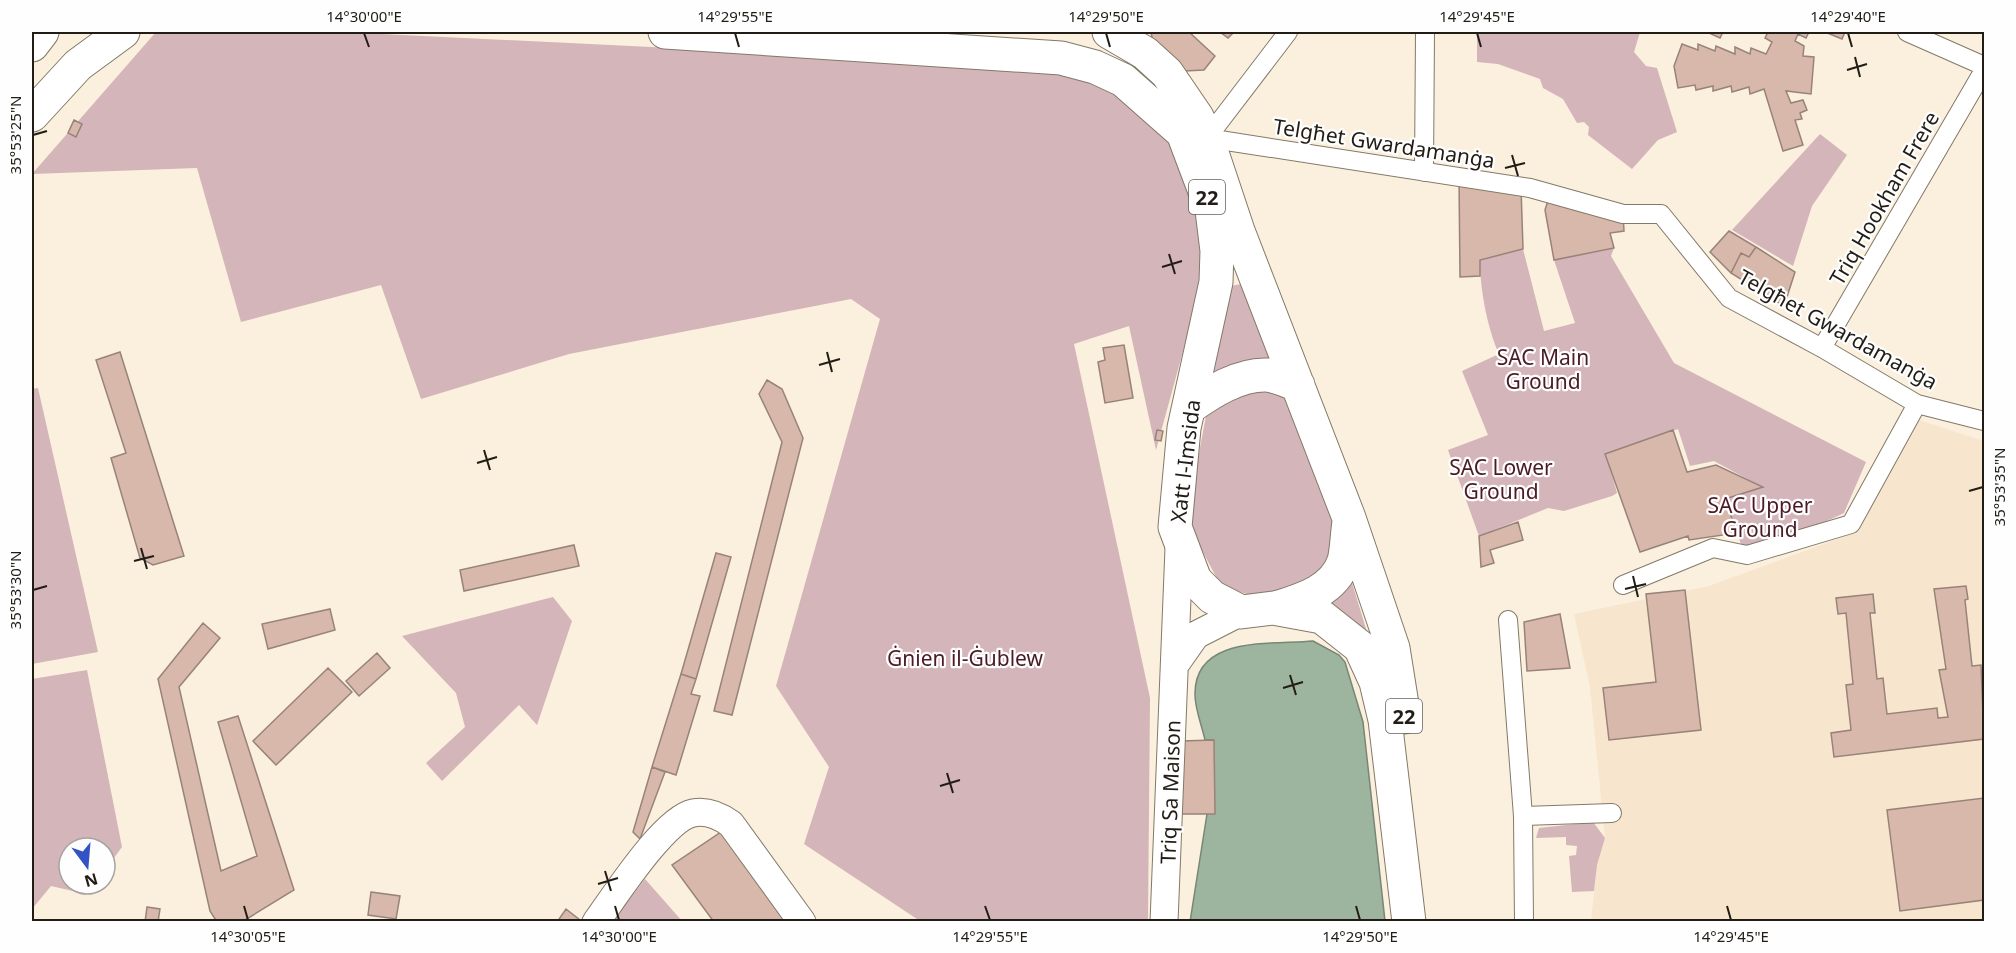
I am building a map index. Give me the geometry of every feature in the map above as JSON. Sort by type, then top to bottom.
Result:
[{"type":"highway","points":[[32,115],[78,65],[123,32]]},
{"type":"highway","name":"Xatt l-Imsida","points":[[665,32],[1061,58],[1095,67],[1123,80],[1183,133],[1204,188],[1213,220],[1217,251],[1216,282],[1184,428],[1175,527],[1195,580],[1212,597],[1241,612]]},
{"type":"highway","name":"22","points":[[1109,32],[1144,42],[1197,117],[1207,138],[1238,231],[1349,518],[1393,648],[1416,792],[1431,921]]},
{"type":"highway","points":[[1190,407],[1213,391],[1239,381],[1267,375],[1298,386]]},
{"type":"highway","points":[[1273,608],[1310,598],[1330,581],[1344,561],[1349,518]]},
{"type":"highway","name":"22","points":[[1241,612],[1273,608],[1322,617],[1360,647],[1376,682],[1385,720],[1409,921]]},
{"type":"street","points":[[1207,138],[1288,32]]},
{"type":"street","points":[[1424,172],[1425,32]]},
{"type":"street","points":[[1906,32],[1984,68]]},
{"type":"street","name":"Triq Hookham Frere","points":[[1822,348],[1984,68]]},
{"type":"street","name":"Telgħet Gwardamanġa","points":[[1207,138],[1530,188],[1623,214],[1661,214],[1728,298],[1822,348],[1917,404],[1984,421]]},
{"type":"street","points":[[1623,585],[1713,548],[1747,555],[1851,524],[1917,404]]},
{"type":"street","name":"Triq Sa Maison","points":[[1164,921],[1177,662],[1179,542]]},
{"type":"street","points":[[1177,662],[1196,635],[1241,612]]},
{"type":"street","points":[[1508,620],[1523,816],[1524,921]]},
{"type":"street","points":[[596,921],[660,836],[693,813],[716,814],[731,824],[802,921]]},
{"type":"street","points":[[1523,816],[1612,813]]},
{"type":"shaded area","points":[[1919,420],[1984,441],[1984,921],[1591,921],[1597,865],[1605,838],[1590,687],[1574,614],[1709,586],[1857,532]]},
{"type":"shaded area","points":[[1313,641],[1339,655],[1345,662],[1363,722],[1385,921],[1190,922],[1207,814],[1213,740],[1205,740],[1197,712],[1195,695],[1198,676],[1207,662],[1221,653],[1238,647]]},
{"type":"green space","name":"Ġnien il-Ġublew","points":[[156,32],[341,32],[1020,65],[1070,72],[1120,93],[1182,144],[1198,213],[1201,266],[1194,311],[1156,450],[1129,326],[1074,344],[1150,698],[1148,921],[920,921],[804,844],[829,767],[776,686],[880,319],[851,299],[569,354],[421,399],[381,285],[241,322],[197,168],[32,174]]},
{"type":"green space","points":[[1477,32],[1640,32],[1634,52],[1646,66],[1657,68],[1677,132],[1658,140],[1632,169],[1588,135],[1589,127],[1584,122],[1577,123],[1563,99],[1543,88],[1540,79],[1498,64],[1477,62]]},
{"type":"green space","points":[[1820,134],[1847,155],[1812,206],[1793,266],[1732,230]]},
{"type":"green space","points":[[1614,248],[1611,256],[1674,363],[1866,462],[1844,513],[1812,528],[1742,547],[1725,499],[1762,487],[1714,461],[1690,466],[1678,429],[1606,454],[1617,493],[1612,496],[1564,511],[1548,508],[1479,536],[1448,450],[1488,435],[1462,371],[1499,354],[1485,308],[1480,260],[1523,249],[1544,331],[1575,323],[1554,260]]},
{"type":"green space","points":[[1248,283],[1339,533],[1322,575],[1306,589],[1256,597],[1221,586],[1189,526],[1190,502],[1230,286]]},
{"type":"green space","points":[[38,388],[98,652],[32,664],[32,389]]},
{"type":"green space","points":[[1350,576],[1376,662],[1323,603]]},
{"type":"green space","points":[[553,597],[572,621],[537,725],[519,705],[442,781],[426,763],[465,727],[456,693],[402,636]]},
{"type":"green space","points":[[87,670],[122,847],[117,854],[117,836],[57,836],[57,887],[51,886],[32,909],[32,679]]},
{"type":"green space","points":[[1593,822],[1605,838],[1597,865],[1594,891],[1572,892],[1569,856],[1576,855],[1577,846],[1566,845],[1566,837],[1536,838],[1539,828]]},
{"type":"green space","points":[[645,879],[682,921],[612,922]]},
{"type":"building","points":[[1151,32],[1189,32],[1215,56],[1204,70],[1184,71],[1153,43]]},
{"type":"building","points":[[1220,32],[1234,32],[1228,38]]},
{"type":"building","points":[[1707,32],[1723,32],[1720,38]]},
{"type":"building","points":[[1768,32],[1809,32],[1806,38],[1798,34],[1795,41],[1804,46],[1803,56],[1814,57],[1811,94],[1786,91],[1791,103],[1803,100],[1807,110],[1800,113],[1802,119],[1795,120],[1803,145],[1783,151],[1764,89],[1750,94],[1749,87],[1732,92],[1731,86],[1713,91],[1713,86],[1696,90],[1695,85],[1678,88],[1674,66],[1682,44],[1698,50],[1698,44],[1715,51],[1716,46],[1735,54],[1735,47],[1750,54],[1751,48],[1766,54],[1772,42],[1765,38]]},
{"type":"building","points":[[1825,32],[1845,32],[1842,39]]},
{"type":"building","points":[[74,120],[82,124],[76,137],[68,133]]},
{"type":"building","points":[[1459,177],[1521,187],[1523,249],[1480,260],[1480,276],[1460,277]]},
{"type":"building","points":[[1550,194],[1623,214],[1624,231],[1610,233],[1614,248],[1554,260],[1545,210]]},
{"type":"building","points":[[1729,231],[1756,247],[1749,257],[1741,253],[1731,273],[1710,252]]},
{"type":"building","points":[[1756,247],[1795,272],[1784,306],[1731,273],[1741,253],[1749,257]]},
{"type":"building","points":[[1124,345],[1133,398],[1105,403],[1098,362],[1105,360],[1103,348]]},
{"type":"building","points":[[120,352],[184,556],[153,565],[140,558],[111,458],[126,453],[96,360]]},
{"type":"building","points":[[767,380],[782,389],[803,438],[732,715],[714,711],[782,442],[759,394]]},
{"type":"building","points":[[1157,430],[1163,431],[1161,441],[1155,440]]},
{"type":"building","points":[[1673,430],[1687,472],[1716,465],[1763,487],[1725,499],[1737,533],[1689,540],[1688,536],[1640,552],[1605,454]]},
{"type":"building","points":[[1518,522],[1523,540],[1490,550],[1494,563],[1481,567],[1479,536]]},
{"type":"building","points":[[574,545],[579,566],[464,591],[460,570]]},
{"type":"building","points":[[716,553],[731,557],[696,679],[681,674]]},
{"type":"building","points":[[1966,586],[1968,599],[1965,600],[1972,666],[1981,665],[1984,739],[1834,757],[1831,733],[1851,730],[1846,685],[1853,684],[1846,613],[1838,614],[1836,598],[1873,594],[1875,613],[1870,613],[1877,679],[1883,678],[1887,714],[1937,708],[1938,718],[1948,717],[1939,670],[1946,669],[1934,589]]},
{"type":"building","points":[[1685,590],[1701,730],[1609,740],[1603,688],[1656,682],[1646,594]]},
{"type":"building","points":[[330,609],[335,630],[268,649],[262,624]]},
{"type":"building","points":[[1560,614],[1570,668],[1527,671],[1524,622]]},
{"type":"building","points":[[203,623],[220,638],[179,687],[221,871],[257,856],[218,722],[238,716],[294,890],[245,920],[217,922],[210,911],[158,679]]},
{"type":"building","points":[[377,653],[390,668],[359,696],[346,681]]},
{"type":"building","points":[[328,668],[352,692],[276,765],[253,741]]},
{"type":"building","points":[[681,674],[696,679],[691,694],[700,696],[676,775],[652,767]]},
{"type":"building","points":[[1214,740],[1215,814],[1182,814],[1181,741]]},
{"type":"building","points":[[652,767],[665,772],[640,839],[633,832]]},
{"type":"building","points":[[1984,798],[1984,900],[1900,911],[1887,810]]},
{"type":"building","points":[[724,830],[791,922],[714,922],[672,865]]},
{"type":"building","points":[[371,892],[400,896],[396,919],[368,915]]},
{"type":"building","points":[[147,907],[160,909],[158,922],[145,922]]},
{"type":"building","points":[[566,909],[580,920],[579,922],[557,922]]},
{"type":"park label","name":"SAC Main Ground","points":[[1543,369]]},
{"type":"park label","name":"SAC Lower Ground","points":[[1501,479]]},
{"type":"park label","name":"SAC Upper Ground","points":[[1760,517]]}]
